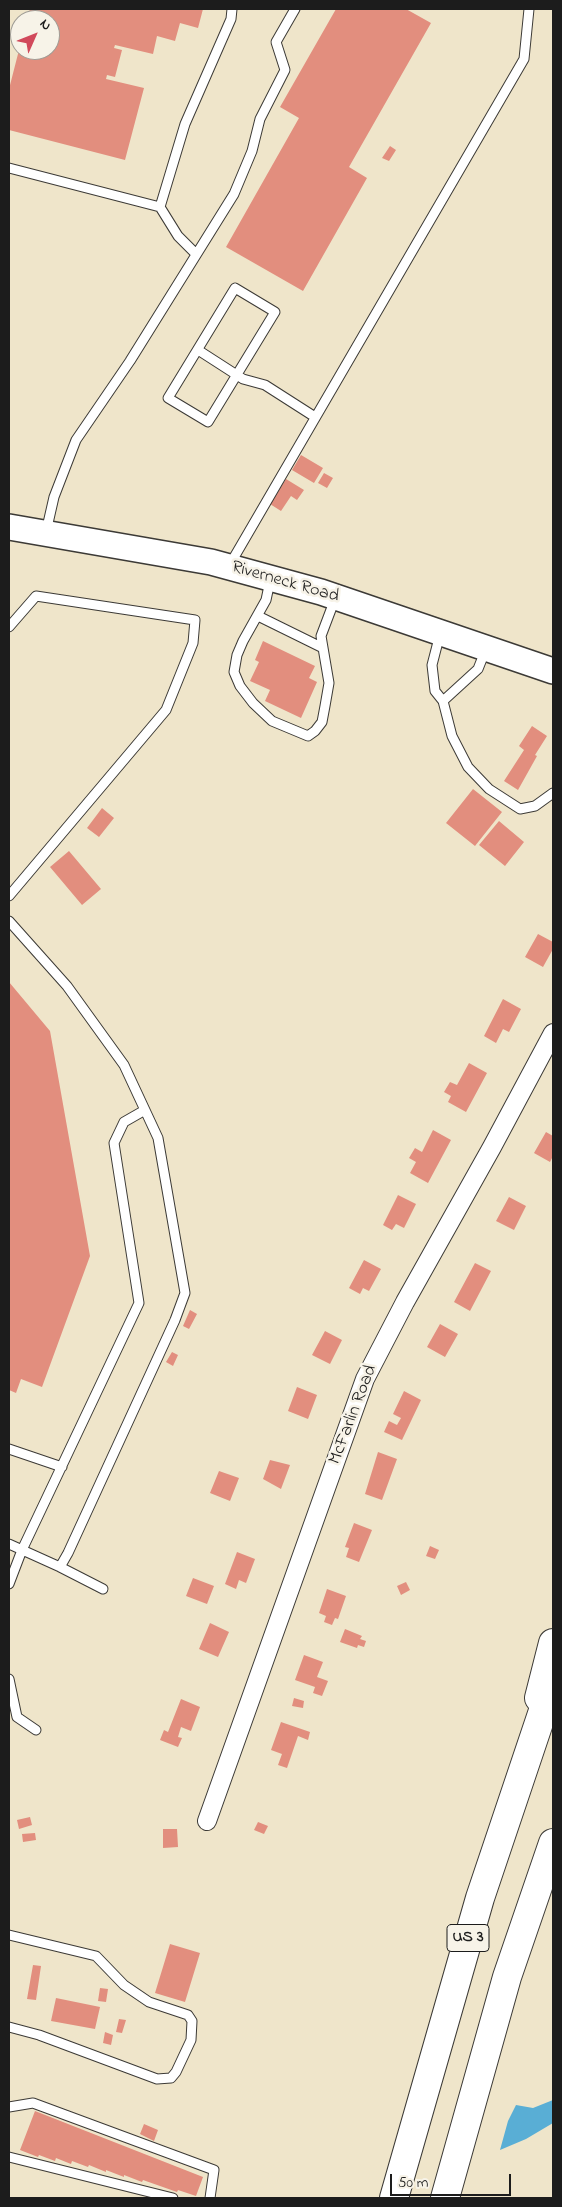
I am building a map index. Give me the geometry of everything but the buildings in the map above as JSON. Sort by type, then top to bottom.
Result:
[{"type":"highway","points":[[516,1787],[553,1644]]},
{"type":"highway","name":"US 3","points":[[394,2198],[450,2001],[516,1787],[553,1681]]},
{"type":"highway","name":"US 3","points":[[445,2198],[507,1977],[553,1843]]},
{"type":"main road","name":"Riverneck Road","points":[[9,527],[210,562],[336,597],[553,670]]},
{"type":"street","name":"McFarlin Road","points":[[206,1821],[365,1379],[404,1302],[492,1147],[553,1032]]},
{"type":"lane","points":[[160,207],[186,124],[231,19],[232,9]]},
{"type":"lane","points":[[45,534],[54,497],[76,440],[130,361],[234,194],[252,151],[260,119],[285,70],[276,42],[294,9]]},
{"type":"lane","points":[[229,567],[524,59],[529,9]]},
{"type":"lane","points":[[9,168],[160,207],[178,236],[196,254]]},
{"type":"lane","points":[[235,288],[275,312],[238,376],[208,422],[168,398],[235,288]]},
{"type":"lane","points":[[198,350],[238,376],[265,385],[315,417]]},
{"type":"lane","points":[[270,578],[266,600],[237,655],[234,672],[240,686],[253,703],[272,721],[308,736],[316,731],[322,722],[326,706],[328,683],[321,636],[336,597]]},
{"type":"lane","points":[[9,628],[36,596],[194,620],[193,643],[166,710],[9,896]]},
{"type":"lane","points":[[258,616],[323,648]]},
{"type":"lane","points":[[440,632],[434,652],[432,672],[435,691],[443,701],[452,736],[468,766],[489,788],[520,808],[535,806],[549,798],[553,793]]},
{"type":"lane","points":[[443,701],[478,669],[486,648]]},
{"type":"lane","points":[[9,922],[67,986],[124,1065],[158,1138],[185,1293],[175,1320],[60,1567]]},
{"type":"lane","points":[[9,1584],[22,1550],[139,1303],[114,1143],[124,1122],[145,1110]]},
{"type":"lane","points":[[9,1449],[62,1467]]},
{"type":"lane","points":[[9,1544],[103,1589]]},
{"type":"lane","points":[[9,1679],[17,1717],[36,1730]]},
{"type":"lane","points":[[9,1935],[96,1956],[124,1985],[149,2002],[188,2015],[192,2021],[191,2040],[176,2072],[171,2078],[157,2079],[39,2035],[9,2027]]},
{"type":"lane","points":[[9,2107],[33,2103],[214,2170],[210,2198]]},
{"type":"lane","points":[[9,2157],[174,2198]]},
{"type":"water","points":[[553,2100],[553,2123],[526,2139],[500,2150],[508,2121],[516,2105],[533,2108]]}]
